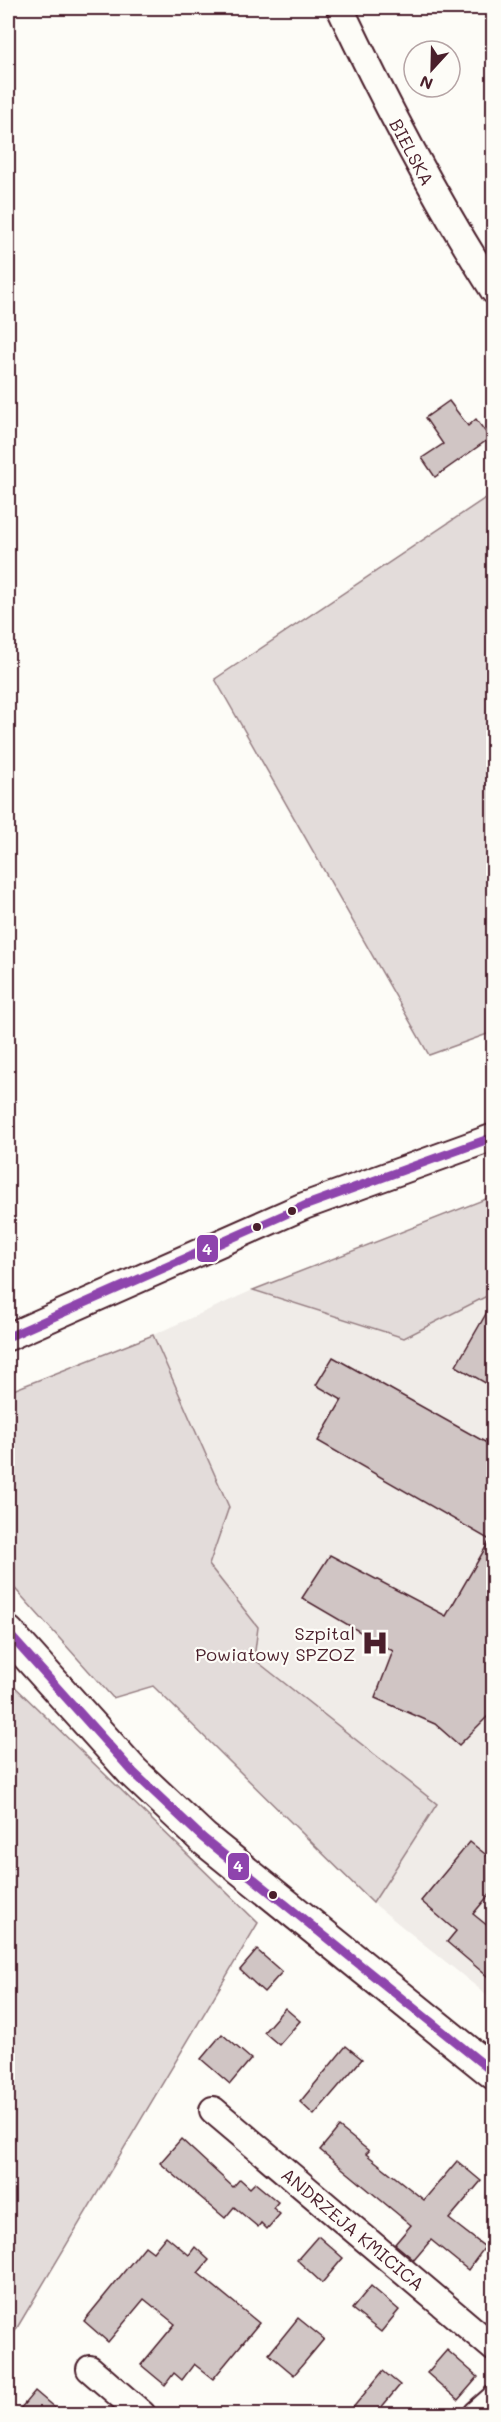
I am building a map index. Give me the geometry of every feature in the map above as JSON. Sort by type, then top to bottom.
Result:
[{"type":"street","name":"BIELSKA","points":[[340,8],[407,143],[452,225],[494,291]]},
{"type":"street","points":[[8,1337],[304,1206],[494,1137]]},
{"type":"street","points":[[8,1633],[132,1772],[203,1838],[494,2073]]},
{"type":"street","name":"ANDRZEJA KMICICA","points":[[213,2110],[494,2348]]},
{"type":"street","points":[[90,2369],[142,2415]]},
{"type":"street","points":[[477,2415],[494,2399]]},
{"type":"shaded area","points":[[493,493],[493,1032],[429,1055],[215,679]]},
{"type":"shaded area","points":[[493,1196],[493,1293],[404,1338],[253,1290]]},
{"type":"shaded area","name":"Szpital Powiatowy SPZOZ","points":[[253,1290],[404,1338],[493,1293],[493,2000],[373,1903],[437,1804],[254,1659],[258,1627],[209,1565],[229,1507],[153,1335]]},
{"type":"shaded area","points":[[153,1335],[229,1507],[209,1565],[258,1627],[254,1659],[437,1804],[373,1903],[153,1686],[113,1698],[8,1581],[8,1392]]},
{"type":"shaded area","points":[[8,1680],[258,1923],[8,2343]]},
{"type":"building","points":[[449,401],[468,426],[476,419],[490,438],[435,477],[422,458],[443,444],[425,418]]},
{"type":"building","points":[[494,1300],[494,1388],[456,1366]]},
{"type":"building","points":[[333,1357],[494,1447],[494,1710],[459,1745],[435,1724],[375,1698],[393,1651],[302,1598],[330,1555],[446,1616],[490,1540],[318,1441],[342,1400],[316,1385]]},
{"type":"building","points":[[470,1842],[494,1861],[494,1889],[473,1914],[494,1931],[494,1982],[447,1942],[456,1931],[421,1901]]},
{"type":"building","points":[[257,1950],[282,1972],[264,1992],[240,1970]]},
{"type":"building","points":[[285,2008],[300,2021],[279,2045],[264,2032]]},
{"type":"building","points":[[222,2034],[251,2059],[230,2084],[201,2059]]},
{"type":"building","points":[[346,2046],[362,2059],[314,2115],[300,2102]]},
{"type":"building","points":[[339,2127],[369,2151],[366,2154],[424,2200],[457,2161],[481,2181],[449,2219],[485,2247],[468,2270],[431,2240],[414,2260],[395,2244],[411,2225],[320,2150]]},
{"type":"building","points":[[181,2139],[233,2187],[240,2179],[250,2188],[255,2183],[278,2202],[273,2208],[280,2214],[267,2229],[261,2223],[258,2227],[234,2207],[225,2218],[160,2163]]},
{"type":"building","points":[[166,2236],[189,2255],[195,2247],[209,2260],[198,2273],[259,2323],[213,2379],[194,2364],[182,2380],[174,2373],[165,2385],[141,2365],[175,2324],[144,2299],[108,2342],[84,2321],[145,2246],[153,2252]]},
{"type":"building","points":[[318,2236],[343,2258],[322,2283],[297,2260]]},
{"type":"building","points":[[371,2286],[399,2310],[381,2332],[352,2309]]},
{"type":"building","points":[[298,2318],[324,2339],[294,2375],[269,2354]]},
{"type":"building","points":[[447,2350],[478,2377],[458,2400],[427,2373]]},
{"type":"building","points":[[383,2371],[400,2385],[375,2415],[347,2415]]},
{"type":"building","points":[[35,2391],[63,2415],[15,2415]]},
{"type":"transit line","name":"4","points":[[8,1337],[304,1206],[494,1137]]},
{"type":"transit line","name":"4","points":[[8,1633],[133,1772],[203,1838],[494,2073]]},
{"type":"place","name":"Szpital Powiatowy SPZOZ","points":[[375,1643]]}]
